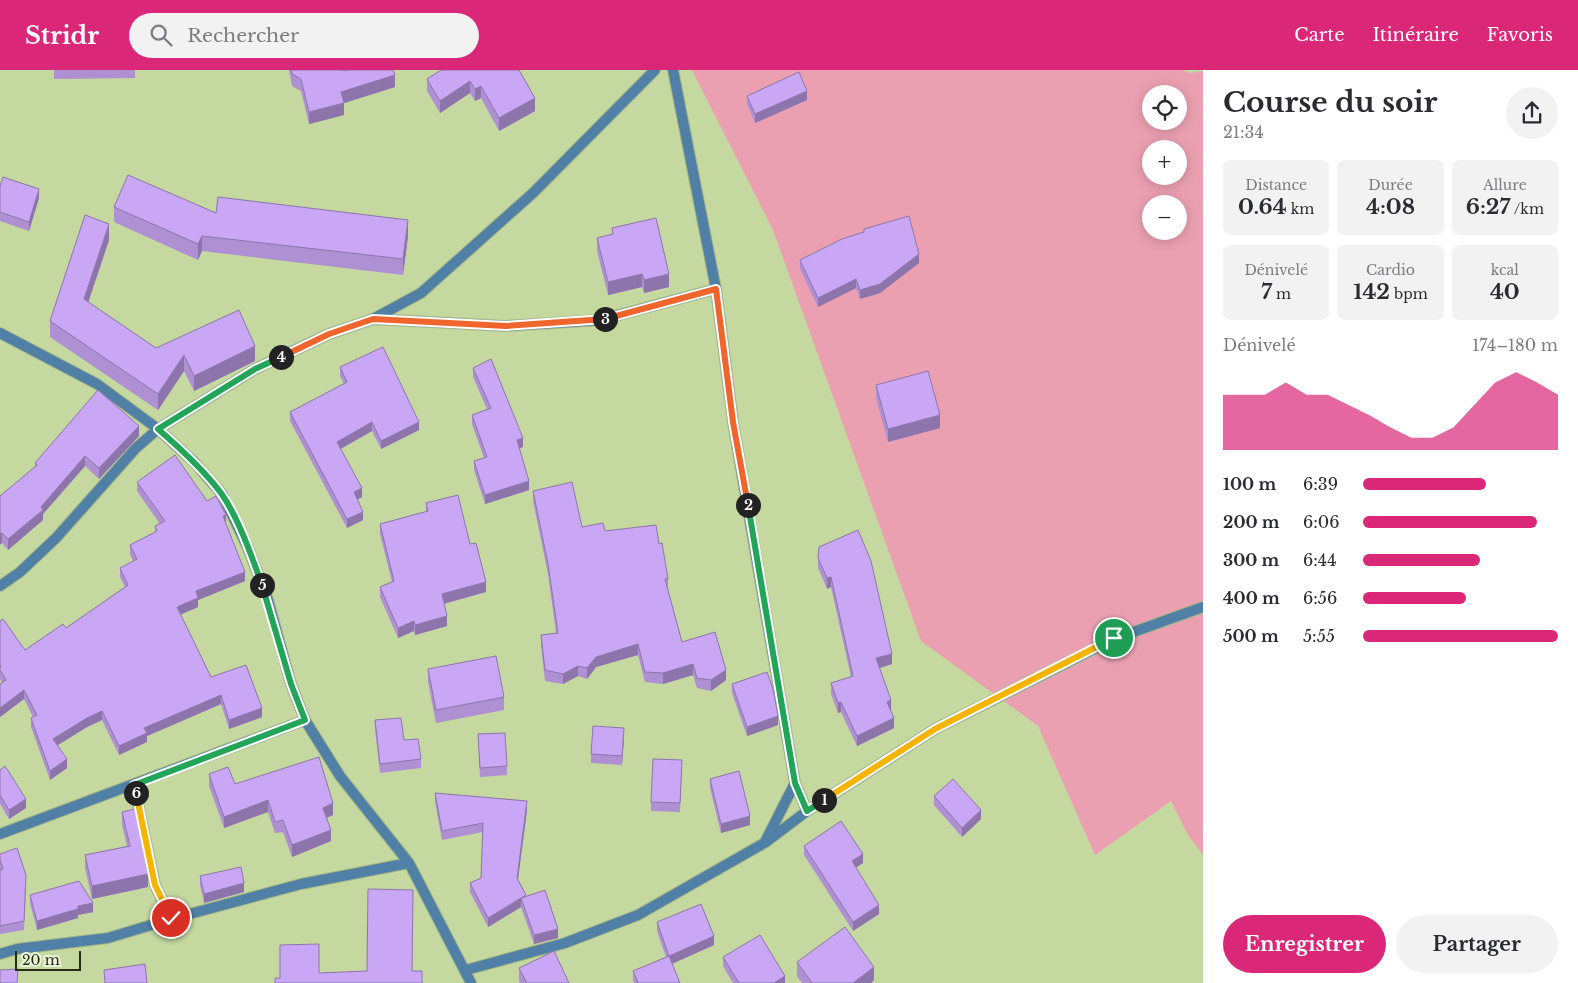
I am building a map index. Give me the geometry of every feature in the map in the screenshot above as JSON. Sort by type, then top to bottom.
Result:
[{"type":"street","points":[[0,586],[20,572],[56,538],[136,448],[158,429],[255,369],[329,334],[373,319],[421,293],[533,193],[655,70]]},
{"type":"street","points":[[673,70],[716,289],[733,422],[795,783],[807,811]]},
{"type":"street","points":[[373,319],[506,326],[600,320],[716,289]]},
{"type":"street","points":[[0,332],[97,384],[158,429],[194,462],[222,494],[248,548],[268,600],[291,684],[305,720],[340,776],[410,863],[471,983]]},
{"type":"street","points":[[466,970],[565,943],[638,915],[766,842],[807,811],[935,729],[1114,638],[1203,608]]},
{"type":"street","points":[[0,834],[305,720]]},
{"type":"street","points":[[766,842],[795,783]]},
{"type":"street","points":[[134,785],[155,885],[171,918]]},
{"type":"street","points":[[0,954],[17,949],[108,938],[171,918],[301,884],[410,863]]},
{"type":"shaded area","points":[[692,70],[1183,70],[1188,73],[1203,71],[1203,855],[1188,835],[1171,801],[1095,855],[1038,726],[921,641],[773,230]]},
{"type":"building","points":[[291,70],[393,70],[395,75],[341,92],[344,103],[309,112],[301,79],[292,74]]},
{"type":"building","points":[[441,70],[519,70],[535,98],[499,118],[481,86],[475,89],[470,81],[440,101],[427,79]]},
{"type":"building","points":[[799,72],[807,91],[755,114],[747,96]]},
{"type":"building","points":[[128,175],[216,213],[218,197],[408,220],[403,259],[202,236],[198,244],[114,207]]},
{"type":"building","points":[[3,177],[39,189],[29,222],[0,212],[0,186]]},
{"type":"building","points":[[85,215],[109,224],[84,299],[156,348],[239,310],[255,346],[194,376],[184,355],[158,394],[50,321]]},
{"type":"building","points":[[909,216],[919,254],[880,284],[860,290],[856,279],[818,298],[800,260],[842,239],[864,232],[864,229]]},
{"type":"building","points":[[656,218],[669,274],[644,280],[642,274],[608,282],[597,238],[613,234],[612,228]]},
{"type":"building","points":[[383,347],[419,422],[381,441],[372,422],[337,442],[362,488],[354,492],[363,512],[347,519],[290,412],[347,382],[340,367]]},
{"type":"building","points":[[491,359],[523,438],[517,440],[529,481],[485,495],[474,461],[487,457],[472,415],[491,408],[473,368]]},
{"type":"building","points":[[928,371],[940,415],[888,429],[876,385]]},
{"type":"building","points":[[98,390],[139,426],[99,468],[85,456],[41,507],[43,510],[8,539],[2,533],[0,534],[0,496],[37,465],[35,463]]},
{"type":"building","points":[[175,455],[207,501],[216,496],[226,515],[223,516],[245,572],[196,591],[198,598],[177,607],[211,677],[246,665],[262,708],[229,720],[221,695],[144,728],[147,733],[119,746],[102,711],[53,739],[67,759],[50,771],[31,718],[37,715],[24,690],[0,708],[0,684],[6,680],[0,670],[0,621],[3,619],[25,650],[63,624],[66,628],[128,585],[120,568],[137,559],[130,545],[157,531],[155,526],[165,521],[137,482]]},
{"type":"building","points":[[572,482],[582,527],[603,523],[605,531],[656,525],[659,544],[662,543],[668,579],[665,579],[682,642],[715,632],[726,670],[711,680],[697,678],[693,664],[663,673],[645,672],[638,644],[596,657],[587,668],[578,666],[563,674],[545,670],[541,635],[558,633],[548,564],[533,491]]},
{"type":"building","points":[[458,495],[470,544],[476,543],[486,582],[442,594],[447,616],[415,625],[414,621],[398,628],[380,587],[394,581],[380,524],[428,511],[426,503]]},
{"type":"building","points":[[858,530],[871,561],[892,654],[876,658],[891,700],[887,702],[894,718],[857,736],[841,702],[838,703],[831,683],[853,676],[831,577],[827,578],[818,558],[819,547]]},
{"type":"building","points":[[496,656],[504,697],[436,710],[428,669]]},
{"type":"building","points":[[767,672],[773,689],[778,716],[747,727],[732,684]]},
{"type":"building","points":[[401,718],[404,740],[418,739],[421,759],[380,764],[375,720]]},
{"type":"building","points":[[593,726],[624,728],[622,756],[591,754]]},
{"type":"building","points":[[505,733],[507,766],[480,768],[478,734]]},
{"type":"building","points":[[319,757],[333,803],[323,808],[331,830],[292,845],[283,820],[275,822],[268,800],[224,817],[209,774],[228,767],[235,784]]},
{"type":"building","points":[[653,759],[682,760],[680,803],[651,802]]},
{"type":"building","points":[[5,766],[26,799],[9,810],[0,795],[0,770]]},
{"type":"building","points":[[739,771],[750,816],[721,824],[710,779]]},
{"type":"building","points":[[953,779],[981,810],[962,828],[934,796]]},
{"type":"building","points":[[435,793],[527,801],[517,878],[526,895],[488,918],[470,883],[481,878],[483,823],[442,831]]},
{"type":"building","points":[[135,809],[148,874],[92,886],[85,855],[130,846],[122,812]]},
{"type":"building","points":[[841,821],[863,854],[852,861],[879,905],[853,922],[804,846]]},
{"type":"building","points":[[17,848],[26,875],[24,921],[0,926],[0,870],[3,869],[0,854]]},
{"type":"building","points":[[241,867],[244,883],[204,894],[200,876]]},
{"type":"building","points":[[79,881],[93,903],[78,906],[78,909],[37,921],[30,895]]},
{"type":"building","points":[[368,889],[413,890],[412,971],[422,971],[422,983],[275,983],[275,978],[280,978],[280,945],[319,944],[319,973],[367,971]]},
{"type":"building","points":[[545,890],[558,929],[534,935],[521,898]]},
{"type":"building","points":[[701,904],[714,936],[669,956],[657,922]]},
{"type":"building","points":[[845,927],[874,967],[853,983],[812,983],[797,962]]},
{"type":"building","points":[[760,935],[785,976],[774,983],[739,983],[723,957]]},
{"type":"building","points":[[554,951],[569,983],[527,983],[519,968]]},
{"type":"building","points":[[669,956],[680,983],[636,983],[638,982],[633,971]]},
{"type":"building","points":[[145,964],[147,983],[105,983],[104,970]]},
{"type":"building","points":[[18,969],[17,983],[0,983],[0,970]]},
{"type":"route","points":[[171,918],[155,885],[134,785],[305,720],[291,684],[268,600],[248,548],[222,494],[194,462],[158,429],[255,369],[329,334],[373,319],[506,326],[600,320],[716,289],[733,422],[756,547],[774,666],[795,783],[807,811],[935,729],[1114,638]]}]
